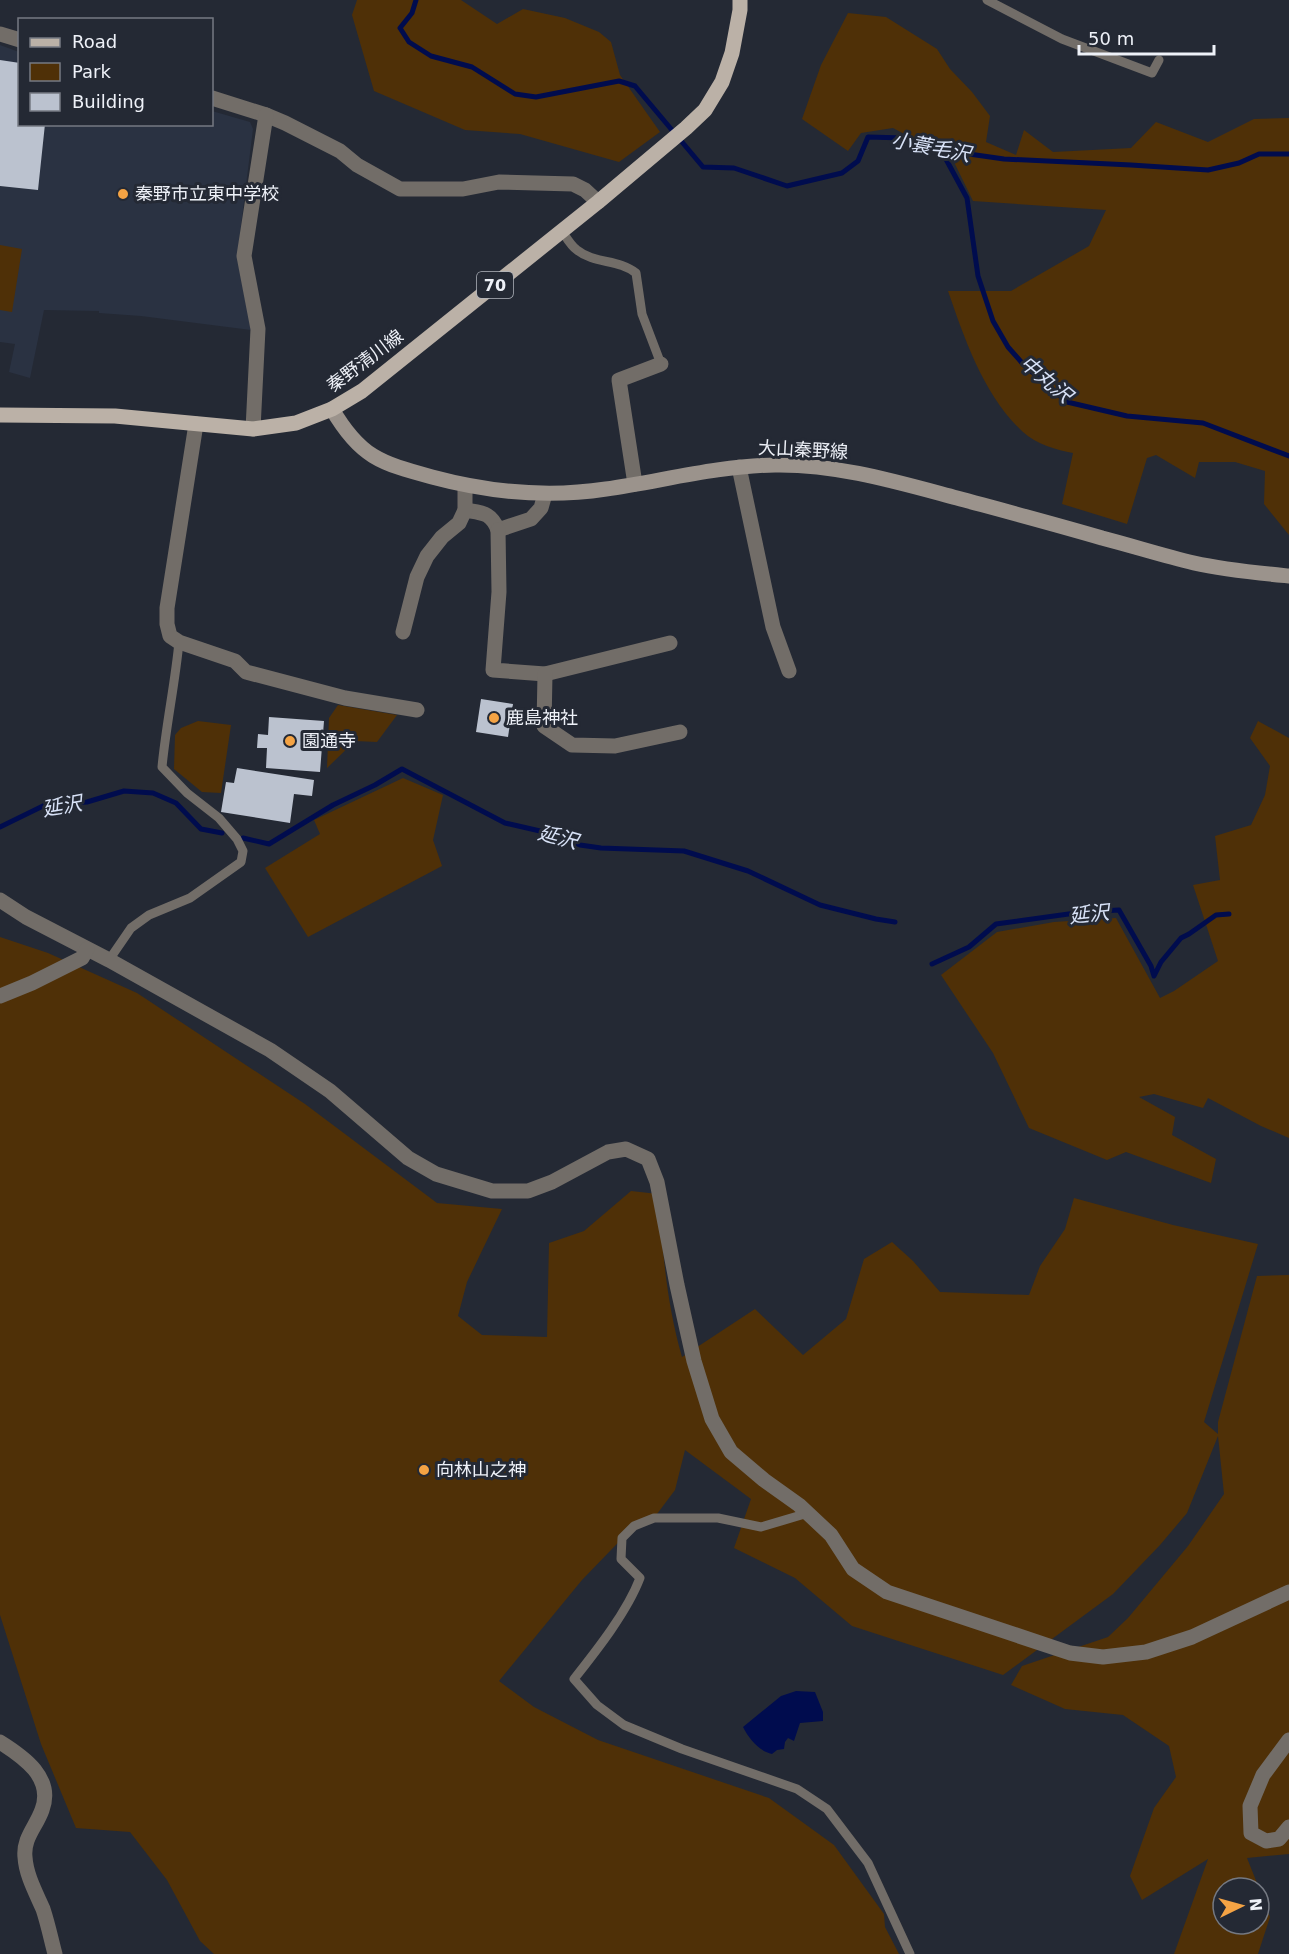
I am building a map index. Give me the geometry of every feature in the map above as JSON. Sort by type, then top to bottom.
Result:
[{"type":"main road","name":"秦野清川線","points":[[0,415],[114,416],[253,429],[296,423],[332,409],[362,390],[562,231],[655,156],[705,110],[722,82],[732,53],[740,0]]},
{"type":"main road","name":"大山秦野線","points":[[332,409],[344,430],[370,456],[404,470],[465,486],[545,494],[605,489],[739,467],[810,466],[881,477],[1195,563],[1289,576]]},
{"type":"street","points":[[0,34],[18,39]]},
{"type":"street","points":[[213,98],[266,115],[340,151],[357,165],[399,189],[463,189],[499,182],[573,184],[585,190],[598,202]]},
{"type":"street","points":[[253,429],[258,329],[244,256],[266,115]]},
{"type":"street","points":[[636,484],[619,380],[661,364]]},
{"type":"street","points":[[196,424],[167,608],[170,636],[178,642],[235,661],[246,672],[345,698],[417,710]]},
{"type":"street","points":[[739,467],[772,627],[789,671]]},
{"type":"street","points":[[403,632],[417,576],[427,556],[442,537],[459,523],[465,510],[465,486]]},
{"type":"street","points":[[498,530],[531,519],[541,508],[545,494]]},
{"type":"street","points":[[465,510],[485,514],[494,520],[498,530],[499,592],[493,670],[545,674],[670,643]]},
{"type":"street","points":[[545,674],[544,726],[572,745],[615,746],[680,732]]},
{"type":"street","points":[[0,900],[26,917],[109,960],[270,1050],[330,1090],[408,1158],[436,1174],[492,1191],[528,1191],[552,1182],[608,1152],[626,1149],[648,1159],[657,1182],[692,1350],[712,1419],[731,1452],[808,1513],[831,1535],[853,1569],[887,1592],[1070,1653],[1103,1657],[1146,1652],[1192,1636],[1289,1592]]},
{"type":"street","points":[[0,996],[82,958],[87,949]]},
{"type":"street","points":[[1289,1740],[1263,1775],[1250,1806],[1251,1833],[1266,1841],[1279,1839],[1289,1827]]},
{"type":"street","points":[[0,1742],[30,1764],[37,1772],[45,1789],[42,1809],[25,1846],[25,1860],[56,1954]]},
{"type":"lane","points":[[987,0],[1062,39],[1152,72],[1159,60]]},
{"type":"lane","points":[[562,231],[577,250],[590,257],[629,267],[636,273],[642,314],[661,364]]},
{"type":"lane","points":[[109,960],[131,928],[149,915],[190,898],[241,862],[243,851],[237,839],[219,818],[188,793],[162,767],[178,642]]},
{"type":"lane","points":[[808,1513],[761,1527],[718,1518],[654,1518],[634,1526],[622,1538],[621,1559],[640,1578],[635,1592],[574,1679],[597,1705],[624,1725],[682,1749],[798,1789],[827,1809],[868,1863],[910,1954]]},
{"type":"shaded area","name":"秦野市立東中学校","points":[[0,45],[18,52],[18,126],[213,126],[213,111],[250,122],[253,129],[237,258],[251,330],[99,313],[99,311],[44,310],[30,378],[9,372],[15,344],[0,342]]},
{"type":"shaded area","points":[[796,1691],[815,1692],[823,1712],[823,1721],[800,1723],[794,1741],[788,1738],[784,1749],[772,1754],[763,1750],[751,1740],[743,1727],[781,1696]]},
{"type":"green space","points":[[357,0],[461,0],[497,24],[523,9],[565,18],[599,32],[611,42],[620,75],[660,132],[619,162],[520,134],[465,130],[374,91],[352,15]]},
{"type":"green space","points":[[848,13],[886,17],[937,49],[950,69],[972,92],[990,116],[986,142],[1016,155],[1024,130],[1053,152],[1131,148],[1156,122],[1208,142],[1254,119],[1289,118],[1289,535],[1264,504],[1265,471],[1235,462],[1199,462],[1195,478],[1156,455],[1147,458],[1127,524],[1062,504],[1073,453],[1034,440],[1009,418],[997,402],[977,366],[948,291],[1011,291],[1089,246],[1106,210],[973,201],[953,160],[893,128],[861,133],[848,151],[802,119],[821,65]]},
{"type":"green space","points":[[0,245],[22,249],[12,312],[0,310]]},
{"type":"green space","points":[[338,705],[397,715],[377,742],[355,741],[327,768],[329,718]]},
{"type":"green space","points":[[198,721],[231,725],[221,793],[202,792],[174,769],[175,735],[181,728]]},
{"type":"green space","points":[[1258,721],[1289,738],[1289,1138],[1208,1098],[1203,1108],[1154,1094],[1139,1097],[1175,1117],[1172,1135],[1216,1159],[1211,1183],[1126,1152],[1107,1160],[1029,1128],[993,1053],[941,975],[997,932],[1054,922],[1116,918],[1160,998],[1218,961],[1193,885],[1220,880],[1215,836],[1251,825],[1265,795],[1270,766],[1250,738]]},
{"type":"green space","points":[[403,778],[443,795],[433,840],[442,866],[308,937],[265,868],[320,834],[314,820]]},
{"type":"green space","points":[[0,937],[48,953],[137,993],[305,1104],[437,1203],[502,1209],[467,1282],[458,1316],[482,1335],[547,1337],[549,1243],[584,1231],[631,1191],[658,1194],[669,1296],[682,1357],[755,1309],[803,1355],[846,1319],[864,1259],[892,1242],[913,1261],[940,1292],[1029,1295],[1040,1266],[1065,1229],[1074,1198],[1173,1225],[1258,1244],[1204,1422],[1218,1434],[1218,1422],[1257,1276],[1289,1275],[1289,1854],[1247,1858],[1254,1876],[1211,1876],[1211,1936],[1264,1936],[1258,1954],[1174,1954],[1208,1859],[1142,1900],[1130,1876],[1154,1808],[1176,1777],[1169,1746],[1123,1715],[1065,1709],[1011,1685],[1022,1666],[1108,1637],[1128,1618],[1188,1546],[1224,1494],[1218,1436],[1187,1513],[1160,1545],[1113,1594],[1003,1675],[852,1626],[795,1578],[734,1548],[751,1499],[685,1450],[675,1490],[654,1518],[639,1521],[582,1580],[499,1681],[534,1707],[598,1740],[769,1798],[834,1845],[884,1914],[885,1927],[899,1954],[214,1954],[200,1941],[167,1880],[130,1832],[76,1828],[41,1744],[0,1615]]},
{"type":"building","points":[[0,60],[18,63],[18,126],[45,126],[38,190],[0,186]]},
{"type":"building","name":"鹿島神社","points":[[481,699],[513,704],[508,737],[476,732]]},
{"type":"building","name":"園通寺","points":[[269,717],[324,721],[320,772],[266,768],[267,748],[257,748],[258,734],[268,735]]},
{"type":"building","points":[[237,768],[314,780],[312,796],[294,794],[290,823],[221,812],[226,782],[234,783]]},
{"type":"waterway","name":"小蓑毛沢","points":[[416,0],[412,13],[400,28],[409,42],[431,56],[472,67],[515,94],[536,97],[619,81],[635,86],[703,167],[734,168],[787,186],[842,173],[858,161],[868,137],[904,138],[941,150],[1004,159],[1208,170],[1239,163],[1259,154],[1289,154]]},
{"type":"waterway","name":"中丸沢","points":[[941,150],[967,198],[978,276],[993,321],[1008,347],[1023,364],[1067,402],[1127,416],[1203,423],[1289,456]]},
{"type":"waterway","name":"延沢","points":[[243,838],[269,844],[333,805],[402,769],[505,823],[540,831],[580,845],[684,851],[748,871],[820,905],[895,922]]},
{"type":"waterway","name":"延沢","points":[[0,827],[45,805],[87,802],[124,791],[153,793],[176,803],[201,829],[222,833]]},
{"type":"waterway","name":"延沢","points":[[932,964],[969,947],[996,924],[1083,912],[1119,910],[1151,966],[1154,976],[1161,962],[1181,938],[1216,915],[1229,914]]},
{"type":"place","name":"秦野市立東中学校","points":[[123,194]]},
{"type":"place","name":"鹿島神社","points":[[494,718]]},
{"type":"place","name":"園通寺","points":[[290,741]]},
{"type":"place","name":"向林山之神","points":[[424,1470]]}]
